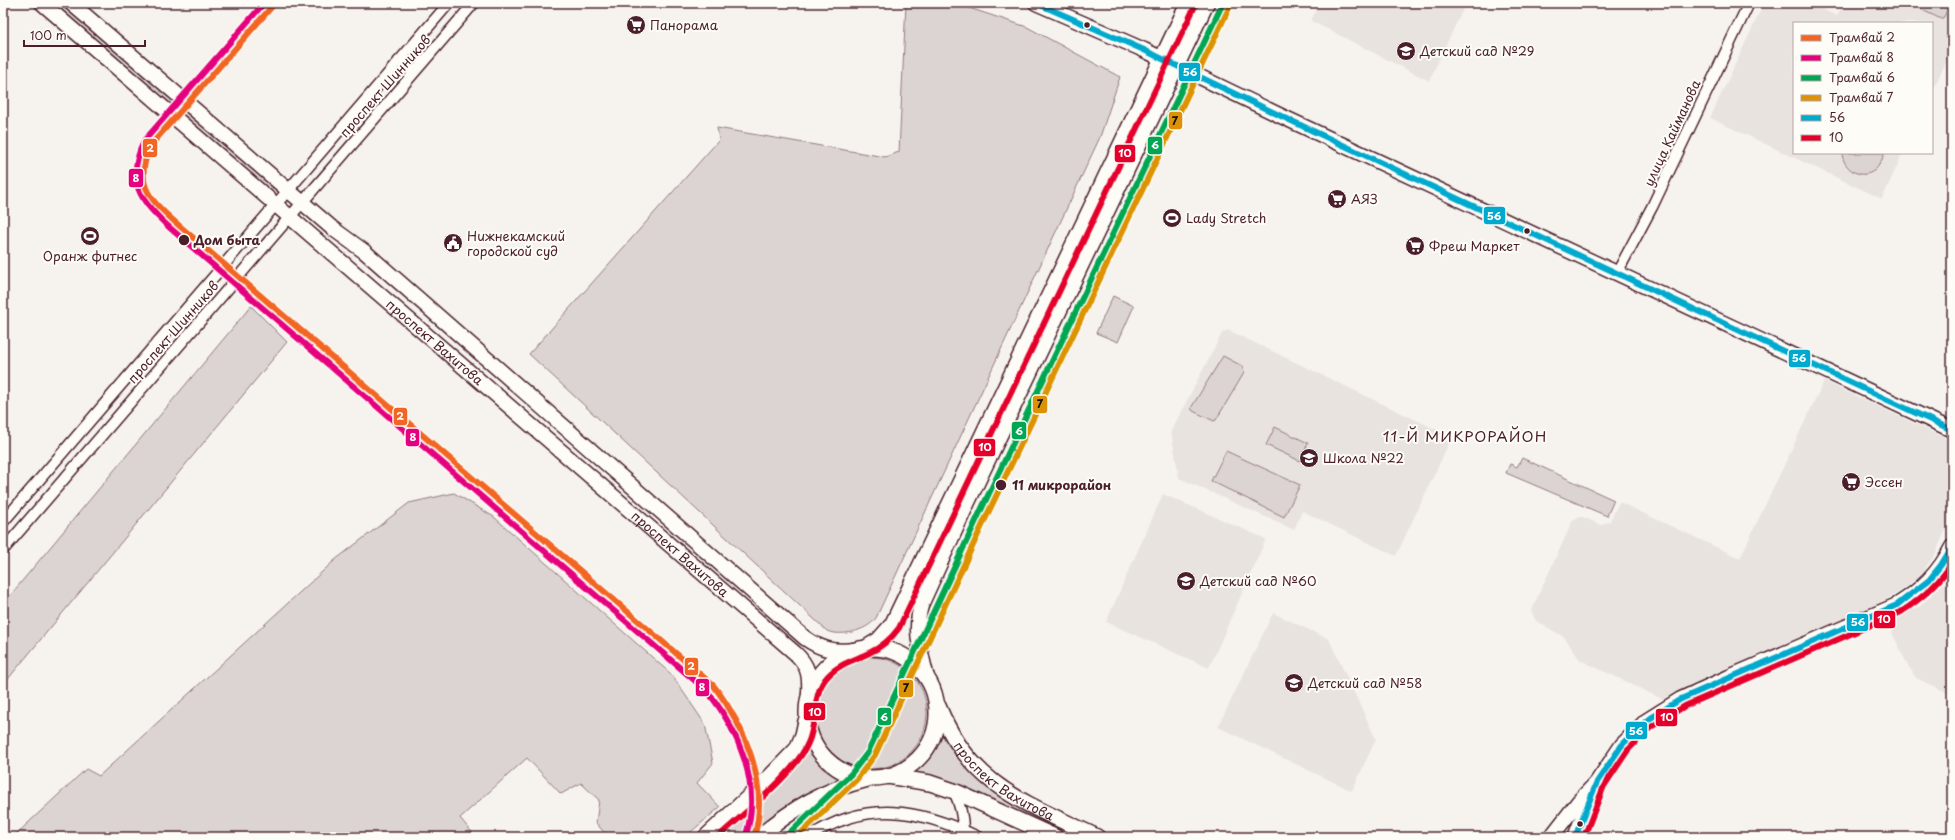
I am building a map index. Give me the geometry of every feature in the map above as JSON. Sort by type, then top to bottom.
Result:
[{"type":"main road","name":"проспект Вахитова","points":[[42,3],[795,652],[806,666],[809,680],[806,720],[812,737],[828,761],[851,774],[930,783],[954,791],[1056,837]]},
{"type":"main road","name":"проспект Вахитова","points":[[71,3],[332,228],[365,252],[805,638],[819,647],[831,651],[883,648],[904,656],[914,663],[927,678],[943,719],[964,754],[979,772],[1023,802],[1097,837]]},
{"type":"main road","points":[[1036,3],[1163,58],[1281,116],[1952,430]]},
{"type":"main road","points":[[860,649],[878,640],[892,624],[1188,3]]},
{"type":"main road","points":[[927,678],[920,650],[917,628],[918,612],[968,502],[1207,3]]},
{"type":"main road","points":[[1077,236],[1092,242]]},
{"type":"main road","points":[[1551,837],[1579,801],[1597,782],[1622,745],[1646,721],[1681,699],[1897,605],[1914,594],[1933,577],[1952,547]]},
{"type":"main road","name":"проспект Вахитова","points":[[809,693],[820,673],[828,665],[837,658],[860,649]]},
{"type":"main road","name":"проспект Вахитова","points":[[881,777],[905,769],[917,760],[928,746],[935,726],[935,701]]},
{"type":"main road","points":[[706,837],[768,779],[797,749],[803,736],[806,720]]},
{"type":"main road","points":[[759,837],[783,817],[814,797],[845,786],[881,777]]},
{"type":"main road","points":[[1575,837],[1597,782]]},
{"type":"street","name":"проспект Шинников","points":[[3,522],[448,3]]},
{"type":"street","name":"проспект Шинников","points":[[3,550],[289,216],[474,3]]},
{"type":"street","name":"улица Кайманова","points":[[1617,273],[1652,206],[1749,3]]},
{"type":"street","points":[[399,61],[404,62],[413,73]]},
{"type":"street","points":[[156,344],[170,356]]},
{"type":"street","points":[[954,791],[960,802],[963,818],[963,830]]},
{"type":"street","points":[[809,837],[842,820],[862,814],[882,812],[902,813],[932,818],[978,837]]},
{"type":"shaded area","points":[[50,3],[59,3],[261,175],[273,189],[269,190]]},
{"type":"shaded area","points":[[906,3],[954,3],[1027,27],[1120,77],[1100,137],[876,618],[872,623],[853,632],[833,633],[827,631],[529,354],[719,140],[717,128],[885,157],[899,152]]},
{"type":"shaded area","name":"Детский сад №29","points":[[1319,3],[1466,3],[1429,81],[1311,21]]},
{"type":"shaded area","points":[[1764,3],[1822,3],[1820,8],[1837,16],[1843,3],[1952,3],[1952,49],[1933,90],[1933,22],[1793,22],[1793,154],[1903,154],[1882,199],[1710,118]]},
{"type":"shaded area","points":[[1919,3],[1952,3],[1943,18],[1939,18],[1922,10]]},
{"type":"shaded area","points":[[1842,154],[1885,154],[1880,164],[1875,170],[1864,174],[1854,172],[1849,168],[1843,159]]},
{"type":"shaded area","points":[[1113,296],[1134,306],[1118,342],[1096,333]]},
{"type":"shaded area","points":[[251,306],[287,342],[3,685],[3,604]]},
{"type":"shaded area","name":"Школа №22","points":[[1228,330],[1452,437],[1396,556],[1302,511],[1294,530],[1179,478],[1171,431],[1222,333]]},
{"type":"shaded area","points":[[1223,356],[1242,366],[1244,373],[1214,421],[1193,411],[1191,408]]},
{"type":"shaded area","points":[[1824,381],[1952,441],[1952,514],[1935,555],[1919,577],[1900,592],[1873,606],[1662,699],[1580,660],[1564,637],[1536,621],[1531,611],[1573,520],[1578,517],[1583,517],[1601,525],[1610,521],[1619,502],[1740,558]]},
{"type":"shaded area","points":[[1275,427],[1308,443],[1300,461],[1266,445]]},
{"type":"shaded area","points":[[1226,451],[1300,485],[1284,517],[1211,481]]},
{"type":"shaded area","points":[[1522,458],[1614,500],[1607,516],[1506,473],[1510,464],[1517,467]]},
{"type":"shaded area","points":[[454,493],[494,517],[671,674],[705,724],[713,763],[697,783],[720,807],[685,837],[608,837],[596,823],[599,800],[581,783],[561,794],[527,758],[460,818],[476,837],[13,837],[86,769],[99,776],[335,560],[409,503]]},
{"type":"shaded area","name":"Детский сад №60","points":[[1163,494],[1266,539],[1209,668],[1106,622]]},
{"type":"shaded area","points":[[1952,571],[1952,695],[1916,678],[1907,664],[1887,622],[1888,617],[1891,615],[1910,611],[1919,607],[1945,582]]},
{"type":"shaded area","name":"Детский сад №58","points":[[1273,613],[1329,639],[1376,739],[1352,791],[1218,727]]},
{"type":"shaded area","points":[[871,657],[892,661],[911,673],[923,692],[927,713],[923,734],[911,753],[892,765],[871,769],[850,765],[831,753],[819,734],[815,713],[819,692],[831,673],[850,661]]},
{"type":"shaded area","points":[[944,735],[970,771],[985,785],[1001,797],[1076,837],[1065,837],[971,790],[950,782],[916,775],[914,771],[930,755],[941,736]]},
{"type":"shaded area","points":[[807,749],[822,768],[838,779],[800,798],[779,811],[750,837],[717,837]]},
{"type":"tram line","name":"8","points":[[264,3],[144,141],[138,155],[136,168],[136,179],[144,199],[159,218],[170,228],[708,692],[729,723],[744,759],[749,778],[751,797],[750,816],[746,835]]},
{"type":"tram line","name":"2","points":[[275,3],[151,145],[144,169],[146,188],[157,205],[175,222],[714,686],[736,720],[752,757],[757,777],[759,797],[758,817],[754,837]]},
{"type":"tram line","name":"6","points":[[785,837],[851,774],[868,752],[982,508],[1223,3]]},
{"type":"tram line","name":"7","points":[[797,837],[857,779],[875,755],[989,511],[1230,6]]},
{"type":"transit line","name":"56","points":[[1036,3],[1144,50],[1281,116],[1952,430]]},
{"type":"transit line","name":"10","points":[[718,837],[768,793],[781,780],[801,755],[811,735],[819,692],[827,677],[841,666],[878,648],[899,628],[1195,6]]},
{"type":"transit line","name":"56","points":[[1575,837],[1597,782],[1622,745],[1646,721],[1681,699],[1897,605],[1929,580],[1941,565],[1952,547]]},
{"type":"transit line","name":"10","points":[[1584,837],[1604,786],[1628,750],[1651,727],[1685,706],[1901,612],[1916,602],[1929,590],[1947,571],[1952,563]]},
{"type":"place","name":"Панорама","points":[[636,25]]},
{"type":"place","name":"Детский сад №29","points":[[1406,51]]},
{"type":"place","name":"АЯЗ","points":[[1337,199]]},
{"type":"place","name":"Lady Stretch","points":[[1172,218]]},
{"type":"place","name":"Оранж фитнес","points":[[90,236]]},
{"type":"place","name":"Дом быта","points":[[184,240]]},
{"type":"place","name":"Нижнекамский городской суд","points":[[453,243]]},
{"type":"place","name":"Фреш Маркет","points":[[1415,246]]},
{"type":"place","name":"Школа №22","points":[[1309,458]]},
{"type":"place","name":"Эссен","points":[[1851,482]]},
{"type":"place","name":"11 микрорайон","points":[[1001,485]]},
{"type":"place","name":"Детский сад №60","points":[[1186,581]]},
{"type":"place","name":"Детский сад №58","points":[[1294,683]]},
{"type":"district","name":"11-Й МИКРОРАЙОН","points":[[1465,437]]}]
